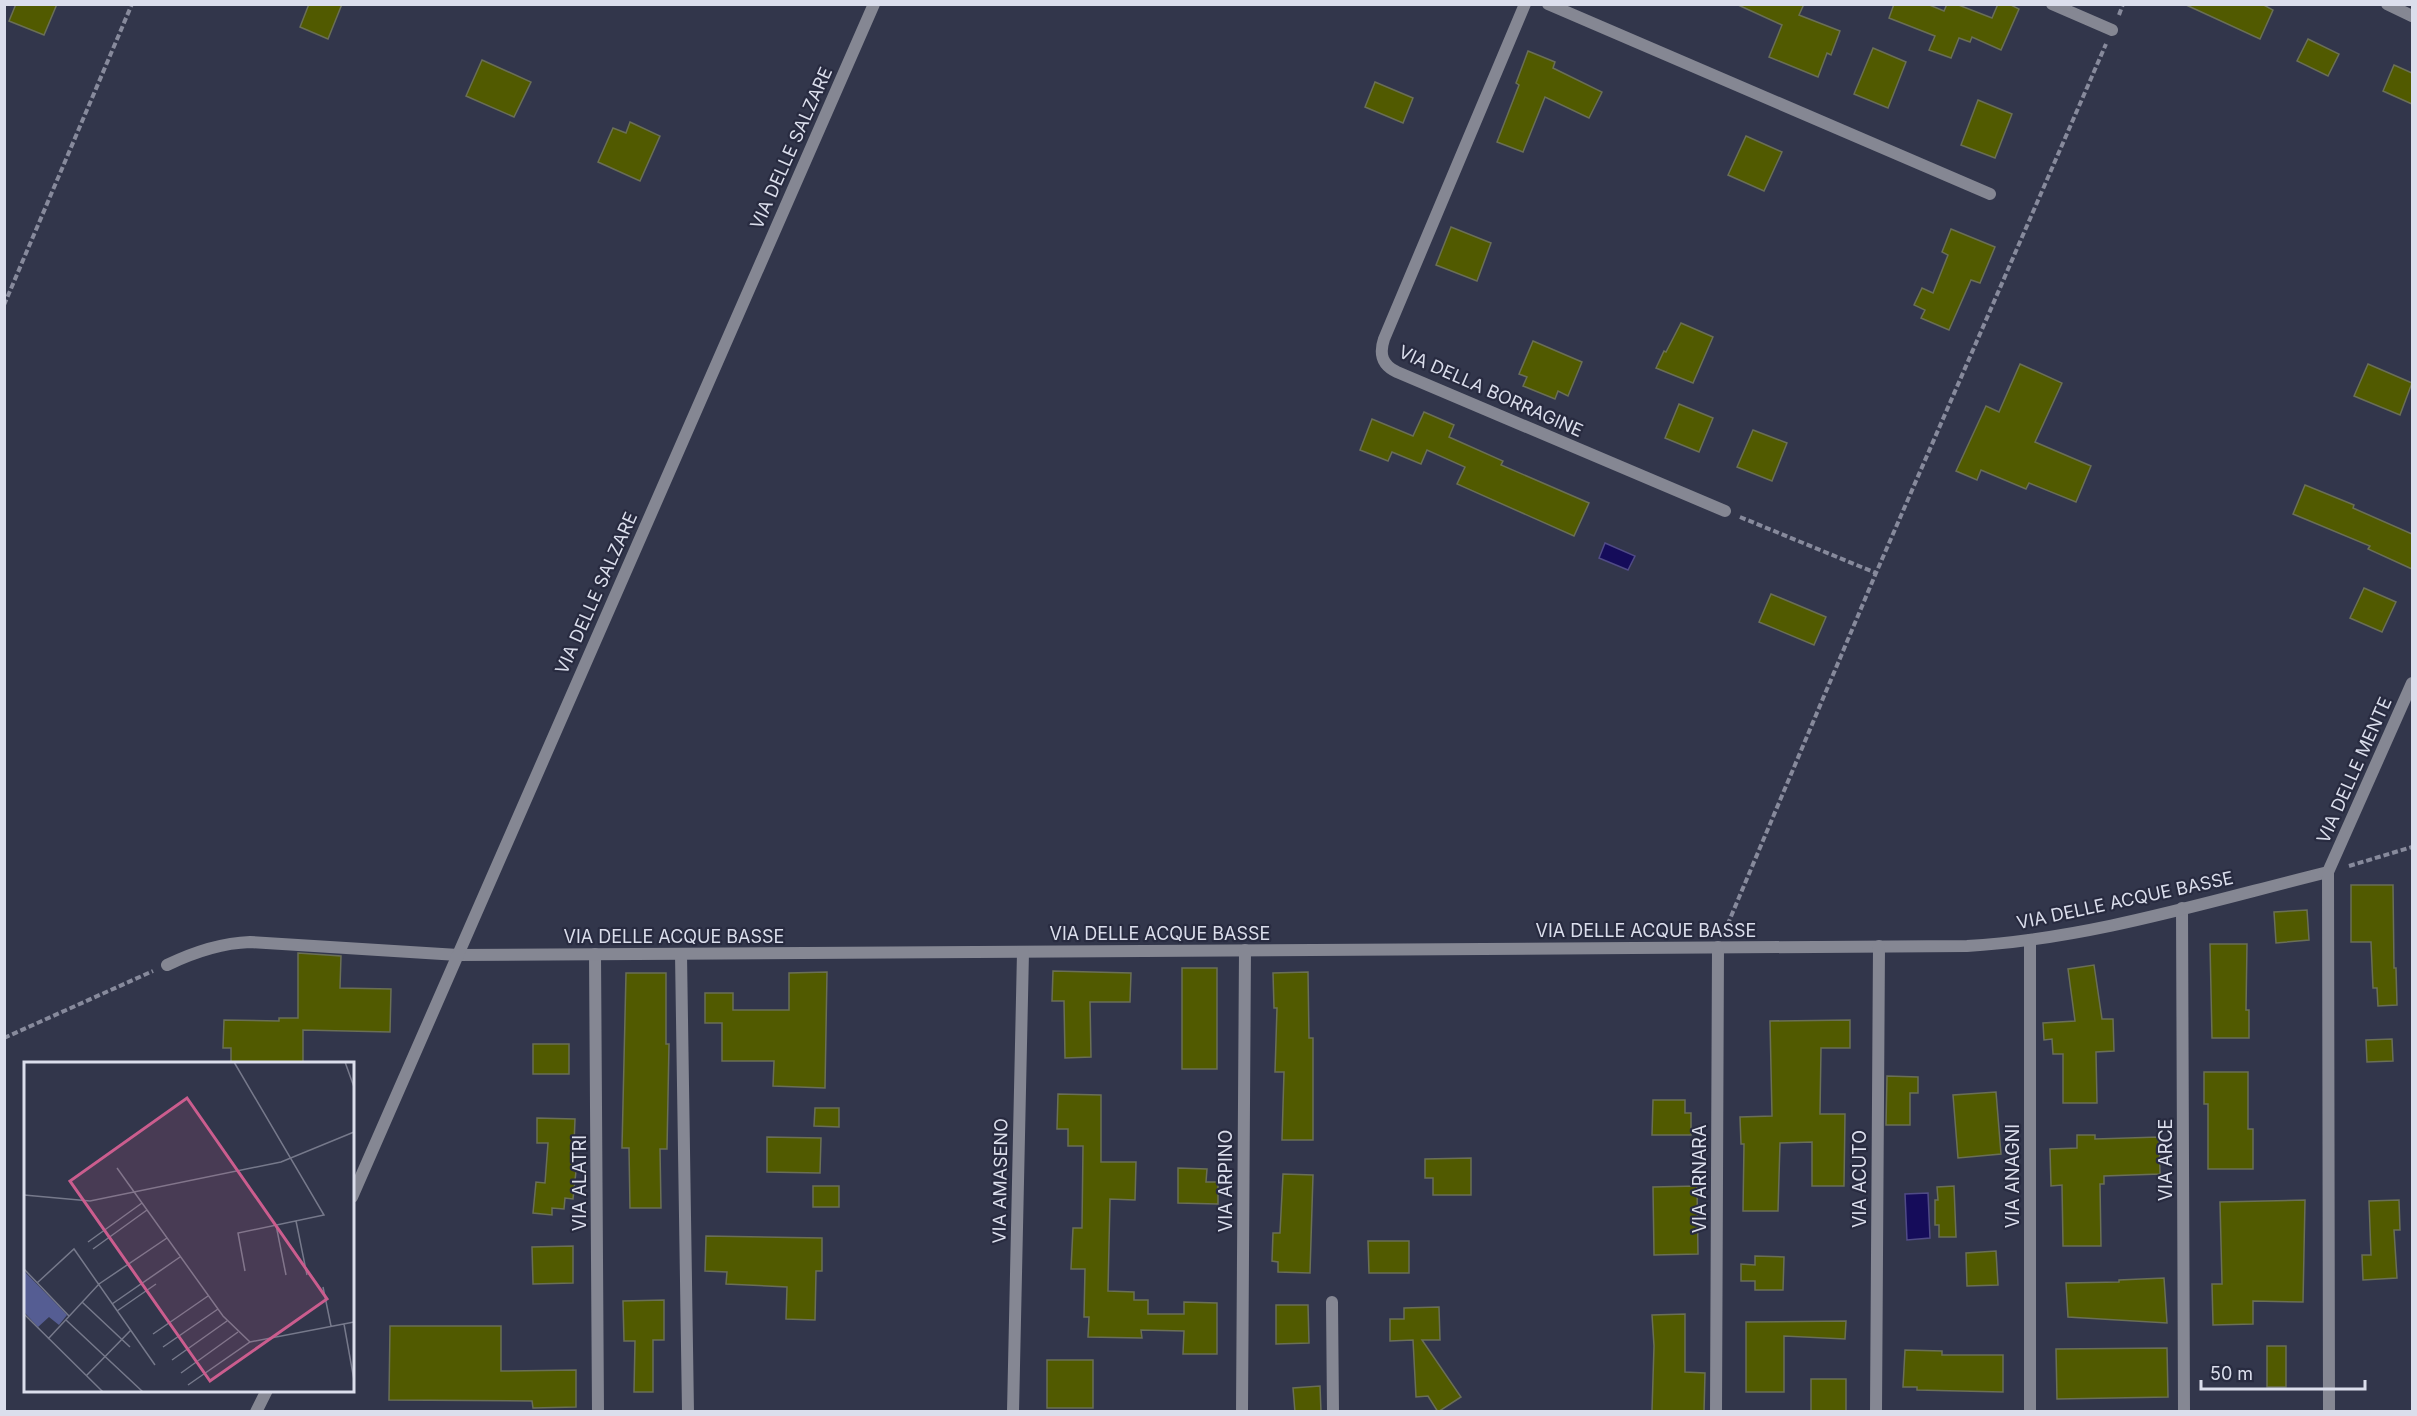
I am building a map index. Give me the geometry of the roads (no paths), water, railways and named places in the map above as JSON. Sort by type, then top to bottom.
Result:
[{"type":"street","name":"VIA DELLE SALZARE","points":[[354,1192],[874,4]]},
{"type":"street","name":"VIA DELLA BORRAGINE","points":[[1525,4],[1384,339],[1382,359],[1385,365],[1396,372],[1725,511]]},
{"type":"street","points":[[1548,4],[1990,194]]},
{"type":"street","points":[[2052,4],[2112,30]]},
{"type":"street","points":[[2387,4],[2412,16]]},
{"type":"street","name":"VIA DELLE MENTE","points":[[2328,873],[2412,683]]},
{"type":"street","name":"VIA DELLE ACQUE BASSE","points":[[167,965],[218,946],[250,942],[458,956],[1967,946],[2030,940],[2182,908],[2328,873]]},
{"type":"street","points":[[2328,873],[2329,1412]]},
{"type":"street","name":"VIA ARCE","points":[[2182,908],[2184,1412]]},
{"type":"street","name":"VIA ANAGNI","points":[[2030,940],[2030,1412]]},
{"type":"street","name":"VIA ACUTO","points":[[1876,1412],[1879,946]]},
{"type":"street","name":"VIA ARNARA","points":[[1716,1412],[1718,947]]},
{"type":"street","name":"VIA ARPINO","points":[[1242,1412],[1245,950]]},
{"type":"street","name":"VIA AMASENO","points":[[1013,1412],[1023,952]]},
{"type":"street","name":"VIA ALATRI","points":[[595,954],[598,1412]]},
{"type":"street","points":[[681,954],[688,1412]]},
{"type":"street","points":[[1332,1302],[1333,1412]]},
{"type":"street","points":[[256,1412],[266,1392]]}]
